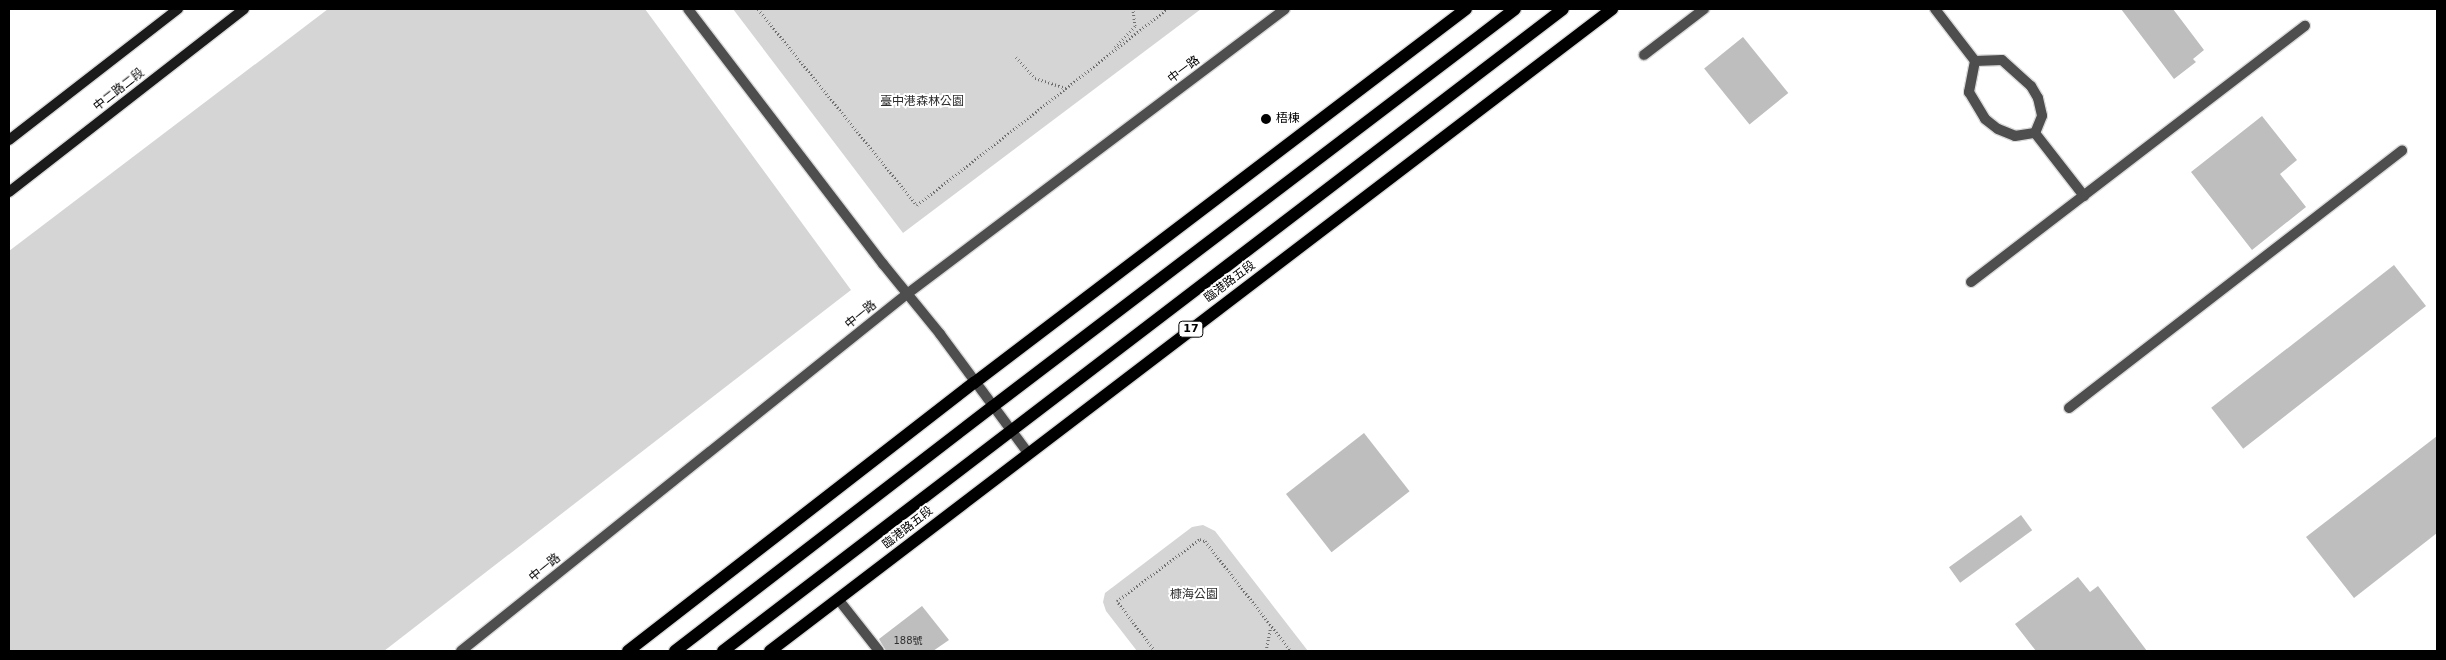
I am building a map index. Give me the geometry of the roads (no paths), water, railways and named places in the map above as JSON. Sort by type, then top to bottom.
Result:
[{"type":"main road","points":[[628,651],[974,384],[1466,9]]},
{"type":"main road","points":[[675,651],[1515,9]]},
{"type":"main road","name":"臨港路五段","points":[[723,651],[1563,9]]},
{"type":"main road","name":"臨港路五段","points":[[770,651],[1612,9]]},
{"type":"street","points":[[9,140],[178,9]]},
{"type":"street","name":"中二路二段","points":[[9,192],[244,9]]},
{"type":"street","points":[[688,9],[907,294],[940,334],[974,384],[1028,453]]},
{"type":"street","name":"中一路","points":[[461,651],[907,294],[1285,9]]},
{"type":"street","points":[[1644,55],[1704,9]]},
{"type":"street","points":[[1935,9],[1975,61],[1969,92],[1985,118],[1998,129],[2015,136],[2035,133]]},
{"type":"street","points":[[1972,282],[2305,26]]},
{"type":"street","points":[[1975,61],[2002,60],[2031,86],[2038,98],[2042,116],[2035,133]]},
{"type":"street","points":[[2035,133],[2084,196]]},
{"type":"street","points":[[2069,408],[2402,151]]},
{"type":"street","points":[[838,599],[878,651]]},
{"type":"place","name":"梧棟","points":[[1266,119]]},
{"type":"park label","name":"臺中港森林公園","points":[[922,102]]},
{"type":"park label","name":"槺海公園","points":[[1194,595]]}]
